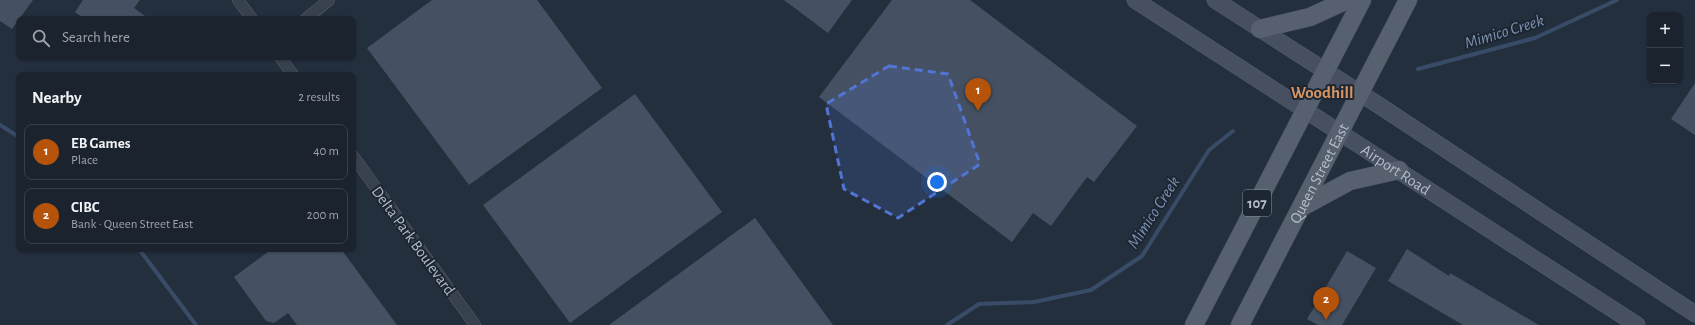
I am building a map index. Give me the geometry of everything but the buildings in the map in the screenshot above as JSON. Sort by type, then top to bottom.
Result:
[{"type":"main road","name":"Airport Road","points":[[1135,0],[1306,109],[1638,325]]},
{"type":"main road","points":[[1215,0],[1360,93],[1695,314]]},
{"type":"main road","points":[[1260,28],[1310,17],[1347,0]]},
{"type":"main road","name":"107","points":[[1194,325],[1362,0]]},
{"type":"main road","name":"Queen Street East","points":[[1240,325],[1408,0]]},
{"type":"main road","points":[[1302,207],[1350,181],[1399,170]]},
{"type":"street","points":[[238,0],[250,16]]},
{"type":"street","points":[[310,16],[329,0]]},
{"type":"street","points":[[282,60],[291,72]]},
{"type":"street","name":"Delta Park Boulevard","points":[[356,160],[475,325]]},
{"type":"highlighted area","points":[[889,66],[948,74],[980,164],[898,218],[844,189],[826,104]]},
{"type":"waterway","name":"Mimico Creek","points":[[1418,69],[1535,38],[1617,0]]},
{"type":"waterway","points":[[0,125],[16,135]]},
{"type":"waterway","name":"Mimico Creek","points":[[947,325],[979,304],[1034,302],[1091,290],[1142,256],[1209,150],[1233,131]]},
{"type":"waterway","points":[[141,252],[196,325]]},
{"type":"place","name":"EB Games","points":[[978,111]]},
{"type":"place","name":"CIBC","points":[[1326,320]]},
{"type":"district","name":"Woodhill","points":[[1322,92]]}]
